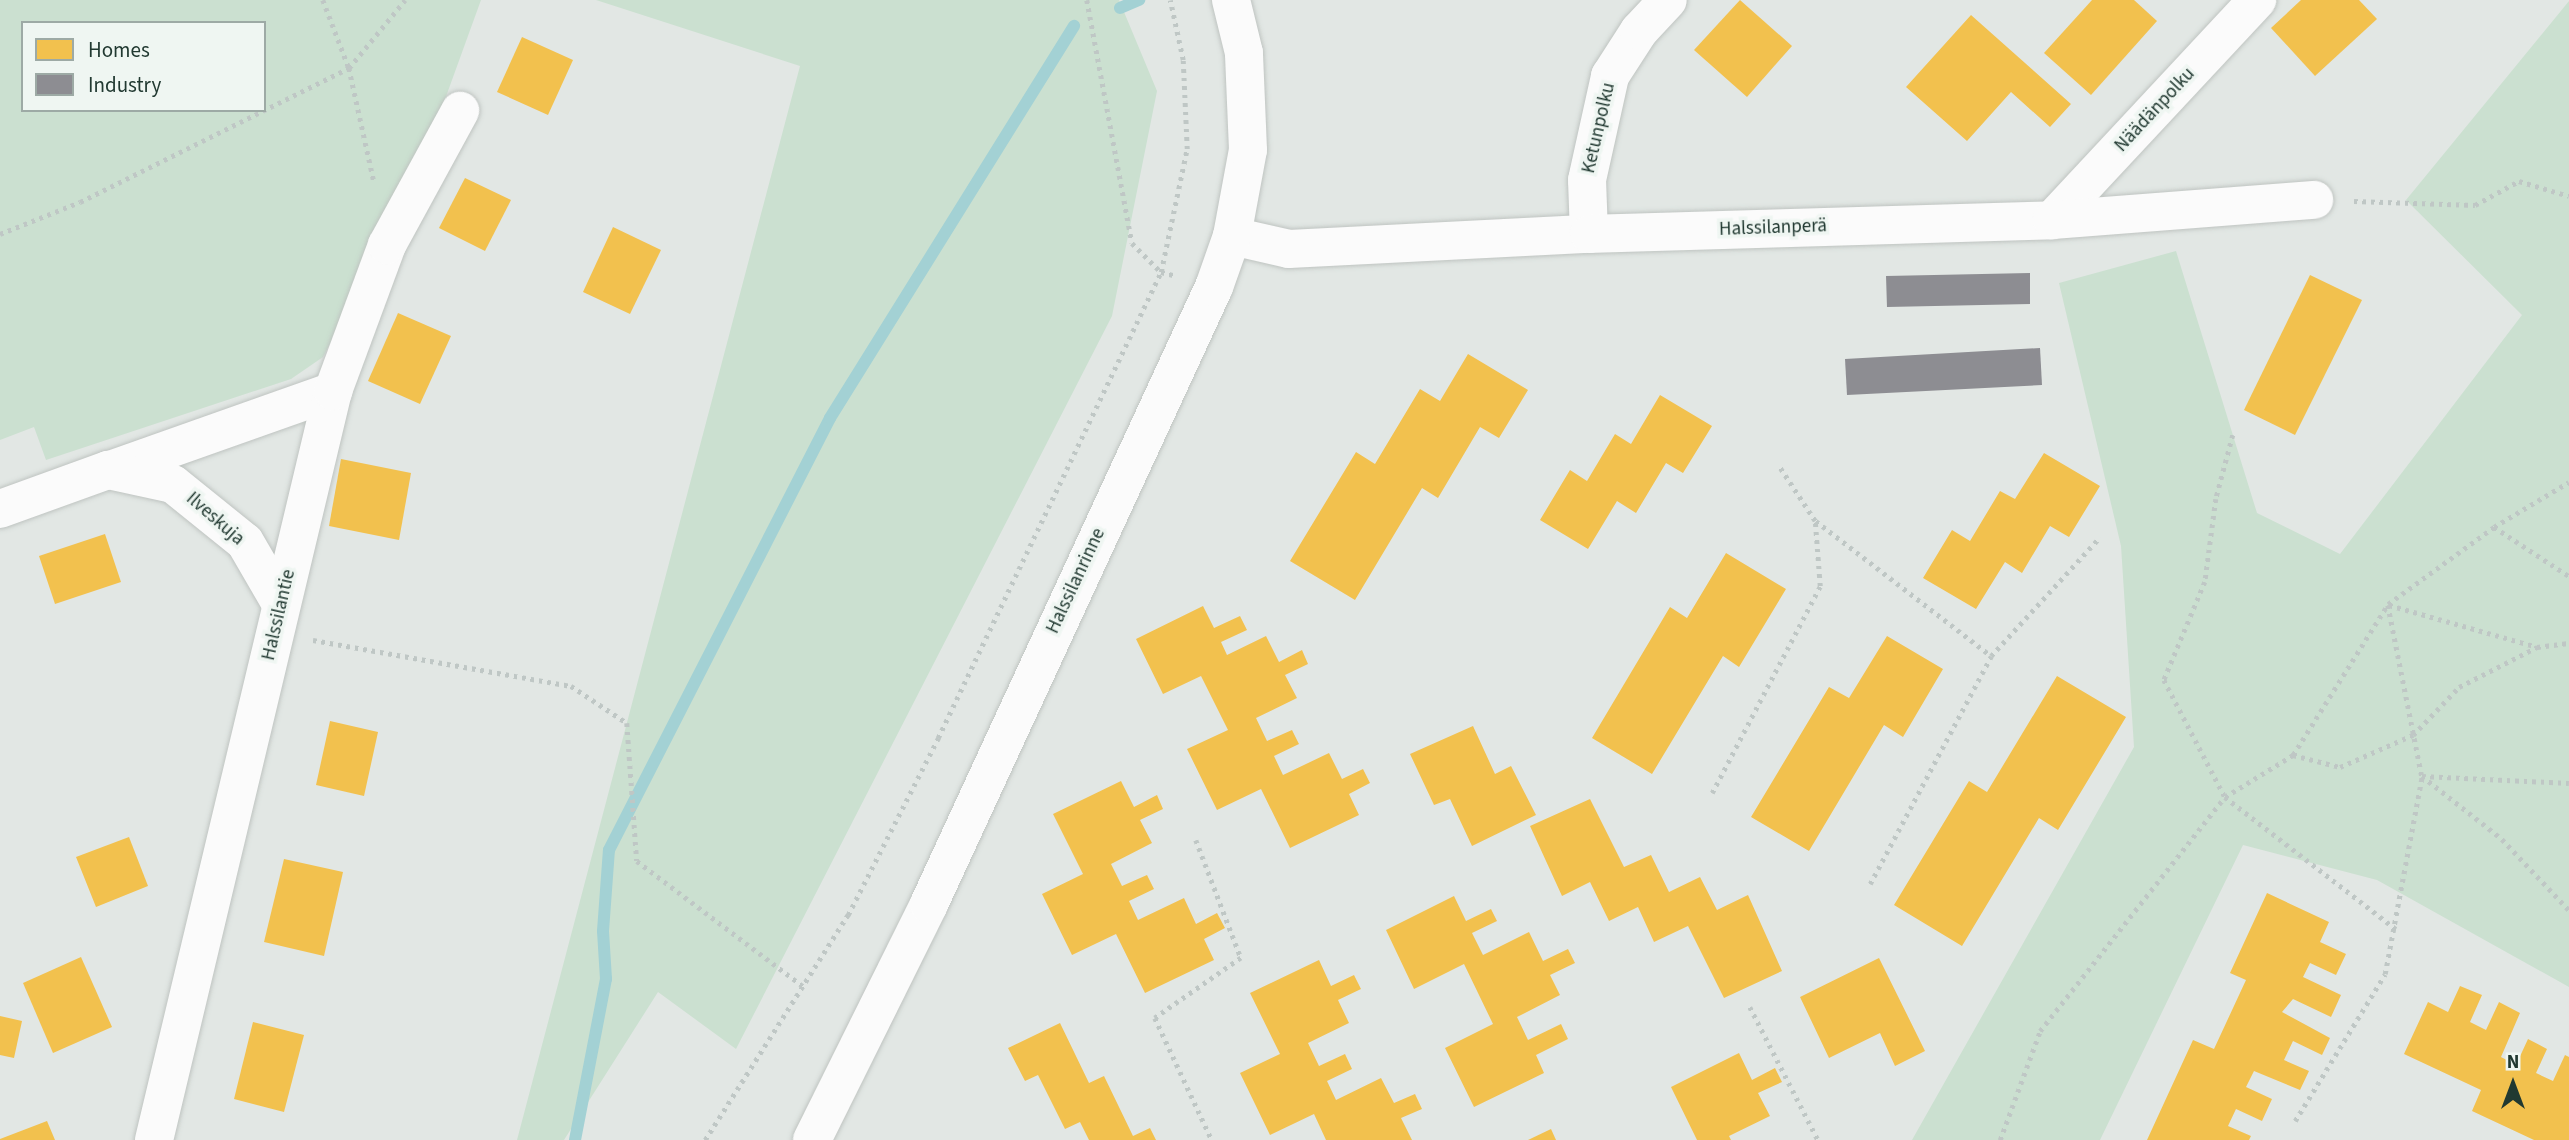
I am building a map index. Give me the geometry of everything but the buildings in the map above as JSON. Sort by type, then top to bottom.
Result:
[{"type":"street","name":"Halssilanrinne","points":[[812,1140],[929,904],[1214,288],[1232,236],[1248,150],[1244,53],[1231,0]]},
{"type":"street","name":"Ketunpolku","points":[[1589,234],[1587,180],[1610,76],[1639,31],[1668,0]]},
{"type":"street","name":"Näädänpolku","points":[[2052,220],[2257,0]]},
{"type":"street","name":"Halssilantie","points":[[154,1140],[333,391],[387,245],[460,111]]},
{"type":"street","name":"Halssilanperä","points":[[1232,236],[1289,249],[1589,234],[2052,220],[2314,200]]},
{"type":"street","points":[[0,509],[333,391]]},
{"type":"street","name":"Ilveskuja","points":[[108,471],[173,484],[245,542],[278,619]]},
{"type":"path","points":[[323,0],[349,68],[387,245]]},
{"type":"path","points":[[266,109],[349,68],[405,0]]},
{"type":"path","points":[[1087,0],[1132,243],[1161,272]]},
{"type":"path","points":[[705,1140],[848,915],[938,738],[1161,272],[1187,149],[1184,60],[1170,0]]},
{"type":"path","points":[[0,234],[80,202],[261,112]]},
{"type":"path","points":[[2314,200],[2475,205],[2519,181],[2569,196]]},
{"type":"path","points":[[2233,435],[2216,499],[2205,582],[2164,680],[2225,796],[2396,929]]},
{"type":"path","points":[[1780,468],[1815,521],[1991,656]]},
{"type":"path","points":[[2000,1140],[2040,1031],[2225,796],[2294,755],[2388,604],[2494,527],[2569,482]]},
{"type":"path","points":[[1712,793],[1820,586],[1815,521]]},
{"type":"path","points":[[2494,527],[2569,576]]},
{"type":"path","points":[[1870,884],[1991,656],[2100,537]]},
{"type":"path","points":[[2388,604],[2537,647]]},
{"type":"path","points":[[2295,1121],[2385,974],[2396,929],[2422,776],[2388,604]]},
{"type":"path","points":[[278,619],[571,686],[626,723],[637,861],[803,986]]},
{"type":"path","points":[[2294,755],[2340,768],[2413,735],[2459,687],[2537,647],[2569,643]]},
{"type":"path","points":[[2422,776],[2569,783]]},
{"type":"path","points":[[2422,776],[2502,839],[2569,910]]},
{"type":"path","points":[[1196,840],[1241,958],[1155,1018],[1212,1140]]},
{"type":"path","points":[[1750,1007],[1818,1140]]},
{"type":"green space","points":[[0,0],[481,0],[419,171],[323,357],[291,379],[46,460],[34,427],[0,440]]},
{"type":"green space","points":[[596,0],[1119,0],[1157,91],[1112,316],[736,1049],[658,992],[564,1140],[517,1140],[800,66]]},
{"type":"green space","points":[[2569,1],[2569,987],[2377,880],[2243,845],[2100,1140],[1912,1140],[2134,747],[2121,546],[2059,283],[2176,251],[2257,513],[2340,554],[2522,315],[2406,200]]},
{"type":"waterway","points":[[1120,8],[1139,0]]},
{"type":"waterway","points":[[575,1140],[606,979],[603,931],[609,850],[830,418],[1074,26]]}]
